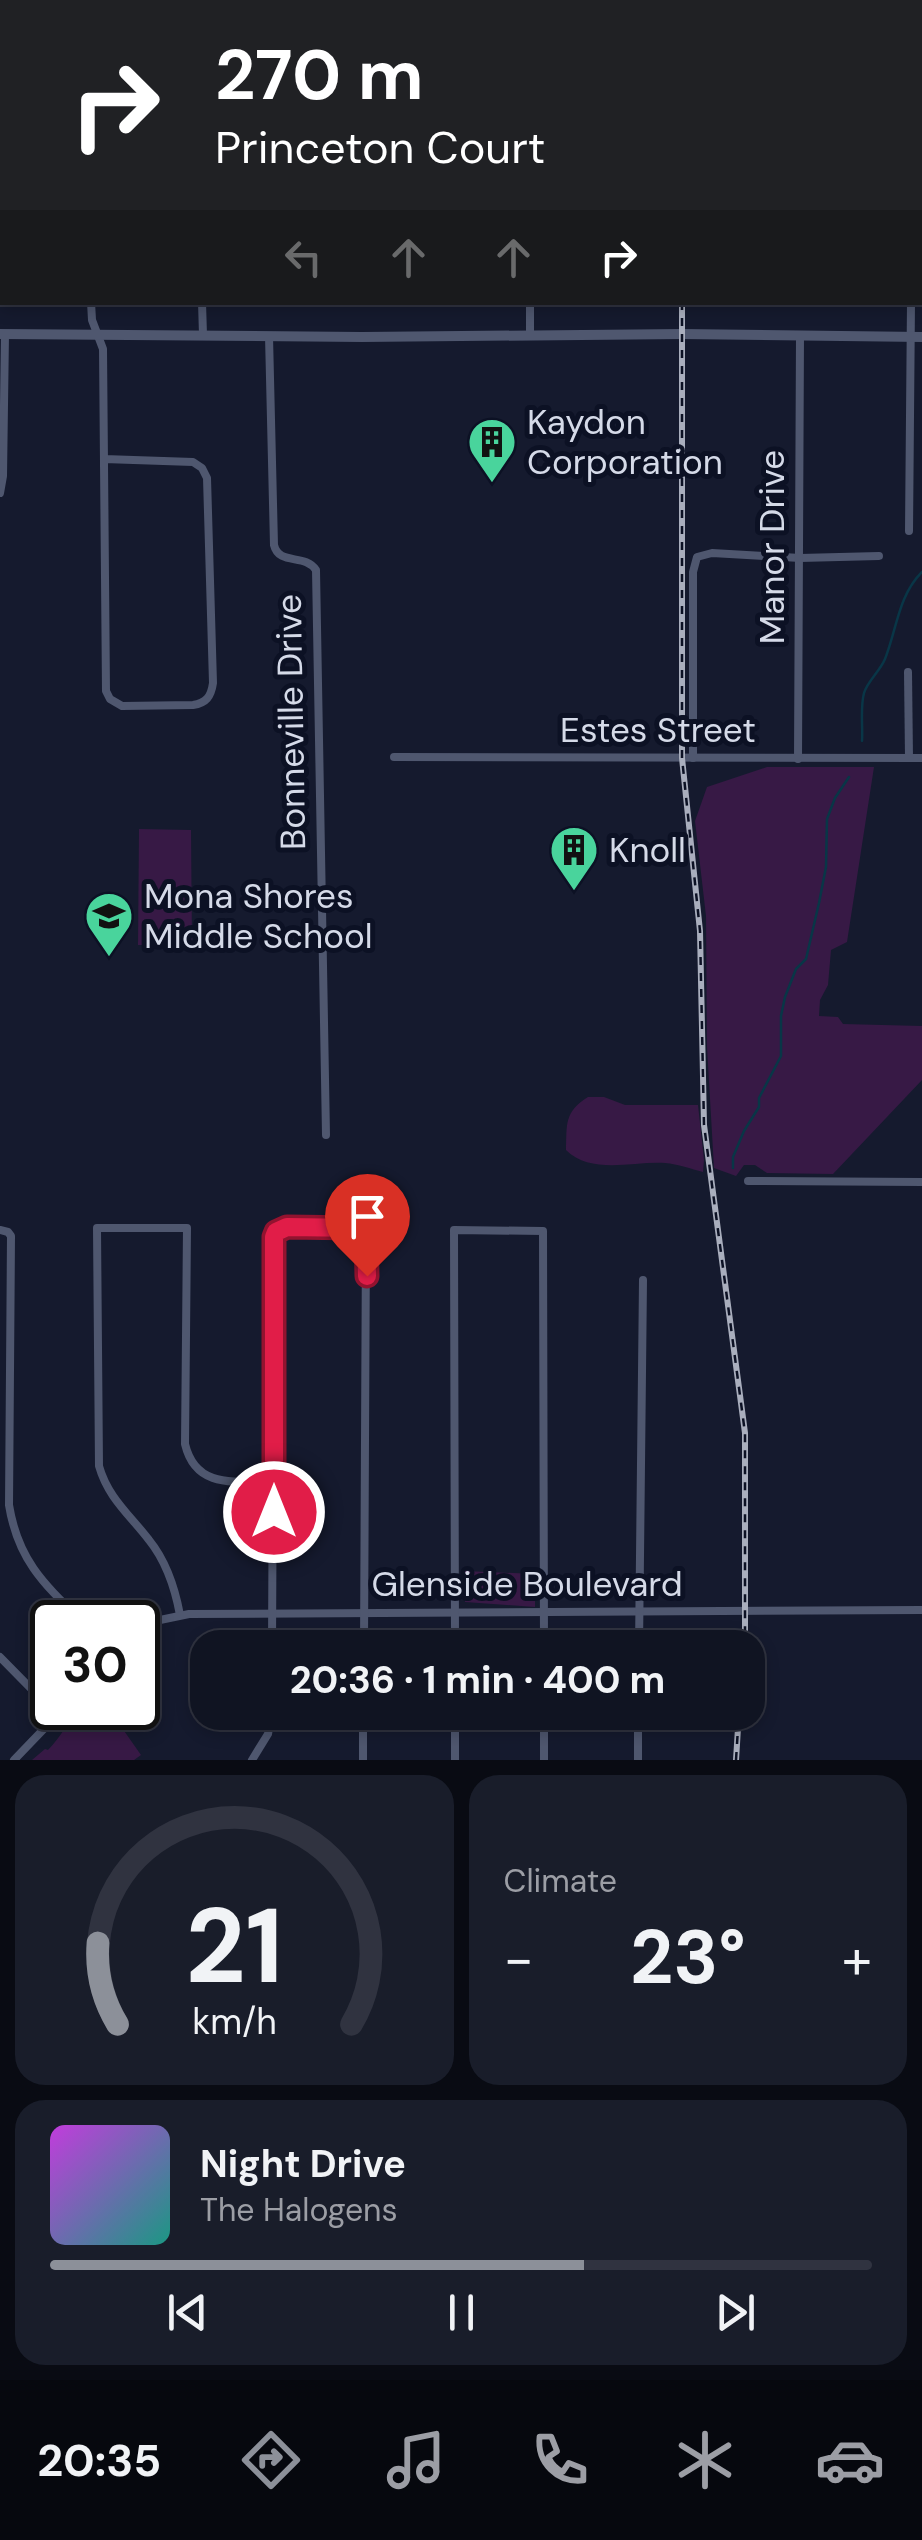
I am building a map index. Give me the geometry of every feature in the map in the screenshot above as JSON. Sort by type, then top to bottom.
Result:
[{"type":"street","points":[[92,305],[92,320],[102,348],[106,692],[122,706],[193,705],[207,700],[213,683],[207,478],[193,462],[104,459]]},
{"type":"street","points":[[202,305],[203,335]]},
{"type":"street","points":[[530,305],[530,336]]},
{"type":"street","points":[[909,531],[916,338],[911,305]]},
{"type":"street","points":[[0,493],[2,334],[916,338]]},
{"type":"street","name":"Bonneville Drive","points":[[270,336],[274,545],[281,556],[306,560],[316,570],[326,1134]]},
{"type":"street","name":"Manor Drive","points":[[798,759],[800,336]]},
{"type":"street","points":[[693,758],[696,557],[712,553],[800,558],[879,556]]},
{"type":"street","points":[[908,672],[910,758]]},
{"type":"street","name":"Estes Street","points":[[394,757],[922,758]]},
{"type":"street","points":[[748,1181],[922,1182]]},
{"type":"street","points":[[180,1615],[164,1563],[116,1504],[99,1466],[97,1228],[187,1228],[187,1453],[197,1470],[220,1481],[274,1481]]},
{"type":"street","points":[[272,1630],[274,1237],[282,1228],[358,1228],[364,1230],[367,1240],[364,1630]]},
{"type":"street","points":[[0,1230],[11,1236],[12,1521],[30,1567],[60,1600]]},
{"type":"street","points":[[455,1630],[454,1230],[543,1231],[544,1630]]},
{"type":"street","points":[[638,1630],[643,1280]]},
{"type":"street","name":"Glenside Boulevard","points":[[160,1620],[180,1615],[273,1612],[922,1610]]},
{"type":"street","points":[[0,1658],[30,1684]]},
{"type":"street","points":[[14,1760],[43,1730]]},
{"type":"street","points":[[252,1760],[269,1730]]},
{"type":"street","points":[[362,1760],[363,1730]]},
{"type":"street","points":[[455,1730],[455,1760]]},
{"type":"street","points":[[544,1730],[544,1760]]},
{"type":"street","points":[[638,1730],[638,1760]]},
{"type":"shaded area","points":[[767,767],[874,767],[847,942],[831,950],[828,985],[820,1000],[819,1016],[838,1017],[843,1024],[922,1026],[922,1080],[833,1174],[767,1173],[755,1165],[744,1165],[736,1176],[714,1168],[707,1047],[706,916],[695,821],[707,787]]},
{"type":"shaded area","points":[[139,829],[191,830],[192,946],[138,945]]},
{"type":"shaded area","points":[[588,1097],[604,1097],[625,1105],[698,1105],[703,1172],[670,1164],[600,1165],[576,1158],[566,1150],[567,1126],[575,1108]]},
{"type":"shaded area","points":[[465,1571],[535,1574],[535,1607],[465,1602]]},
{"type":"shaded area","points":[[64,1730],[123,1730],[141,1755],[134,1760],[32,1760],[48,1750]]},
{"type":"waterway","points":[[862,741],[864,693],[885,659],[899,613],[922,572]]},
{"type":"waterway","points":[[733,1168],[733,1157],[744,1131],[781,1056],[785,997],[796,969],[806,959],[826,867],[827,819],[849,777]]},
{"type":"railway","points":[[682,305],[682,758],[700,931],[704,1125],[745,1433],[745,1630]]},
{"type":"railway","points":[[736,1760],[738,1730]]},
{"type":"place","name":"Kaydon Corporation","points":[[492,484]]},
{"type":"place","name":"Knoll","points":[[574,892]]},
{"type":"place","name":"Mona Shores Middle School","points":[[109,958]]},
{"type":"route","points":[[274,1512],[276,1232],[287,1227],[361,1228],[366,1235],[367,1276]]}]
